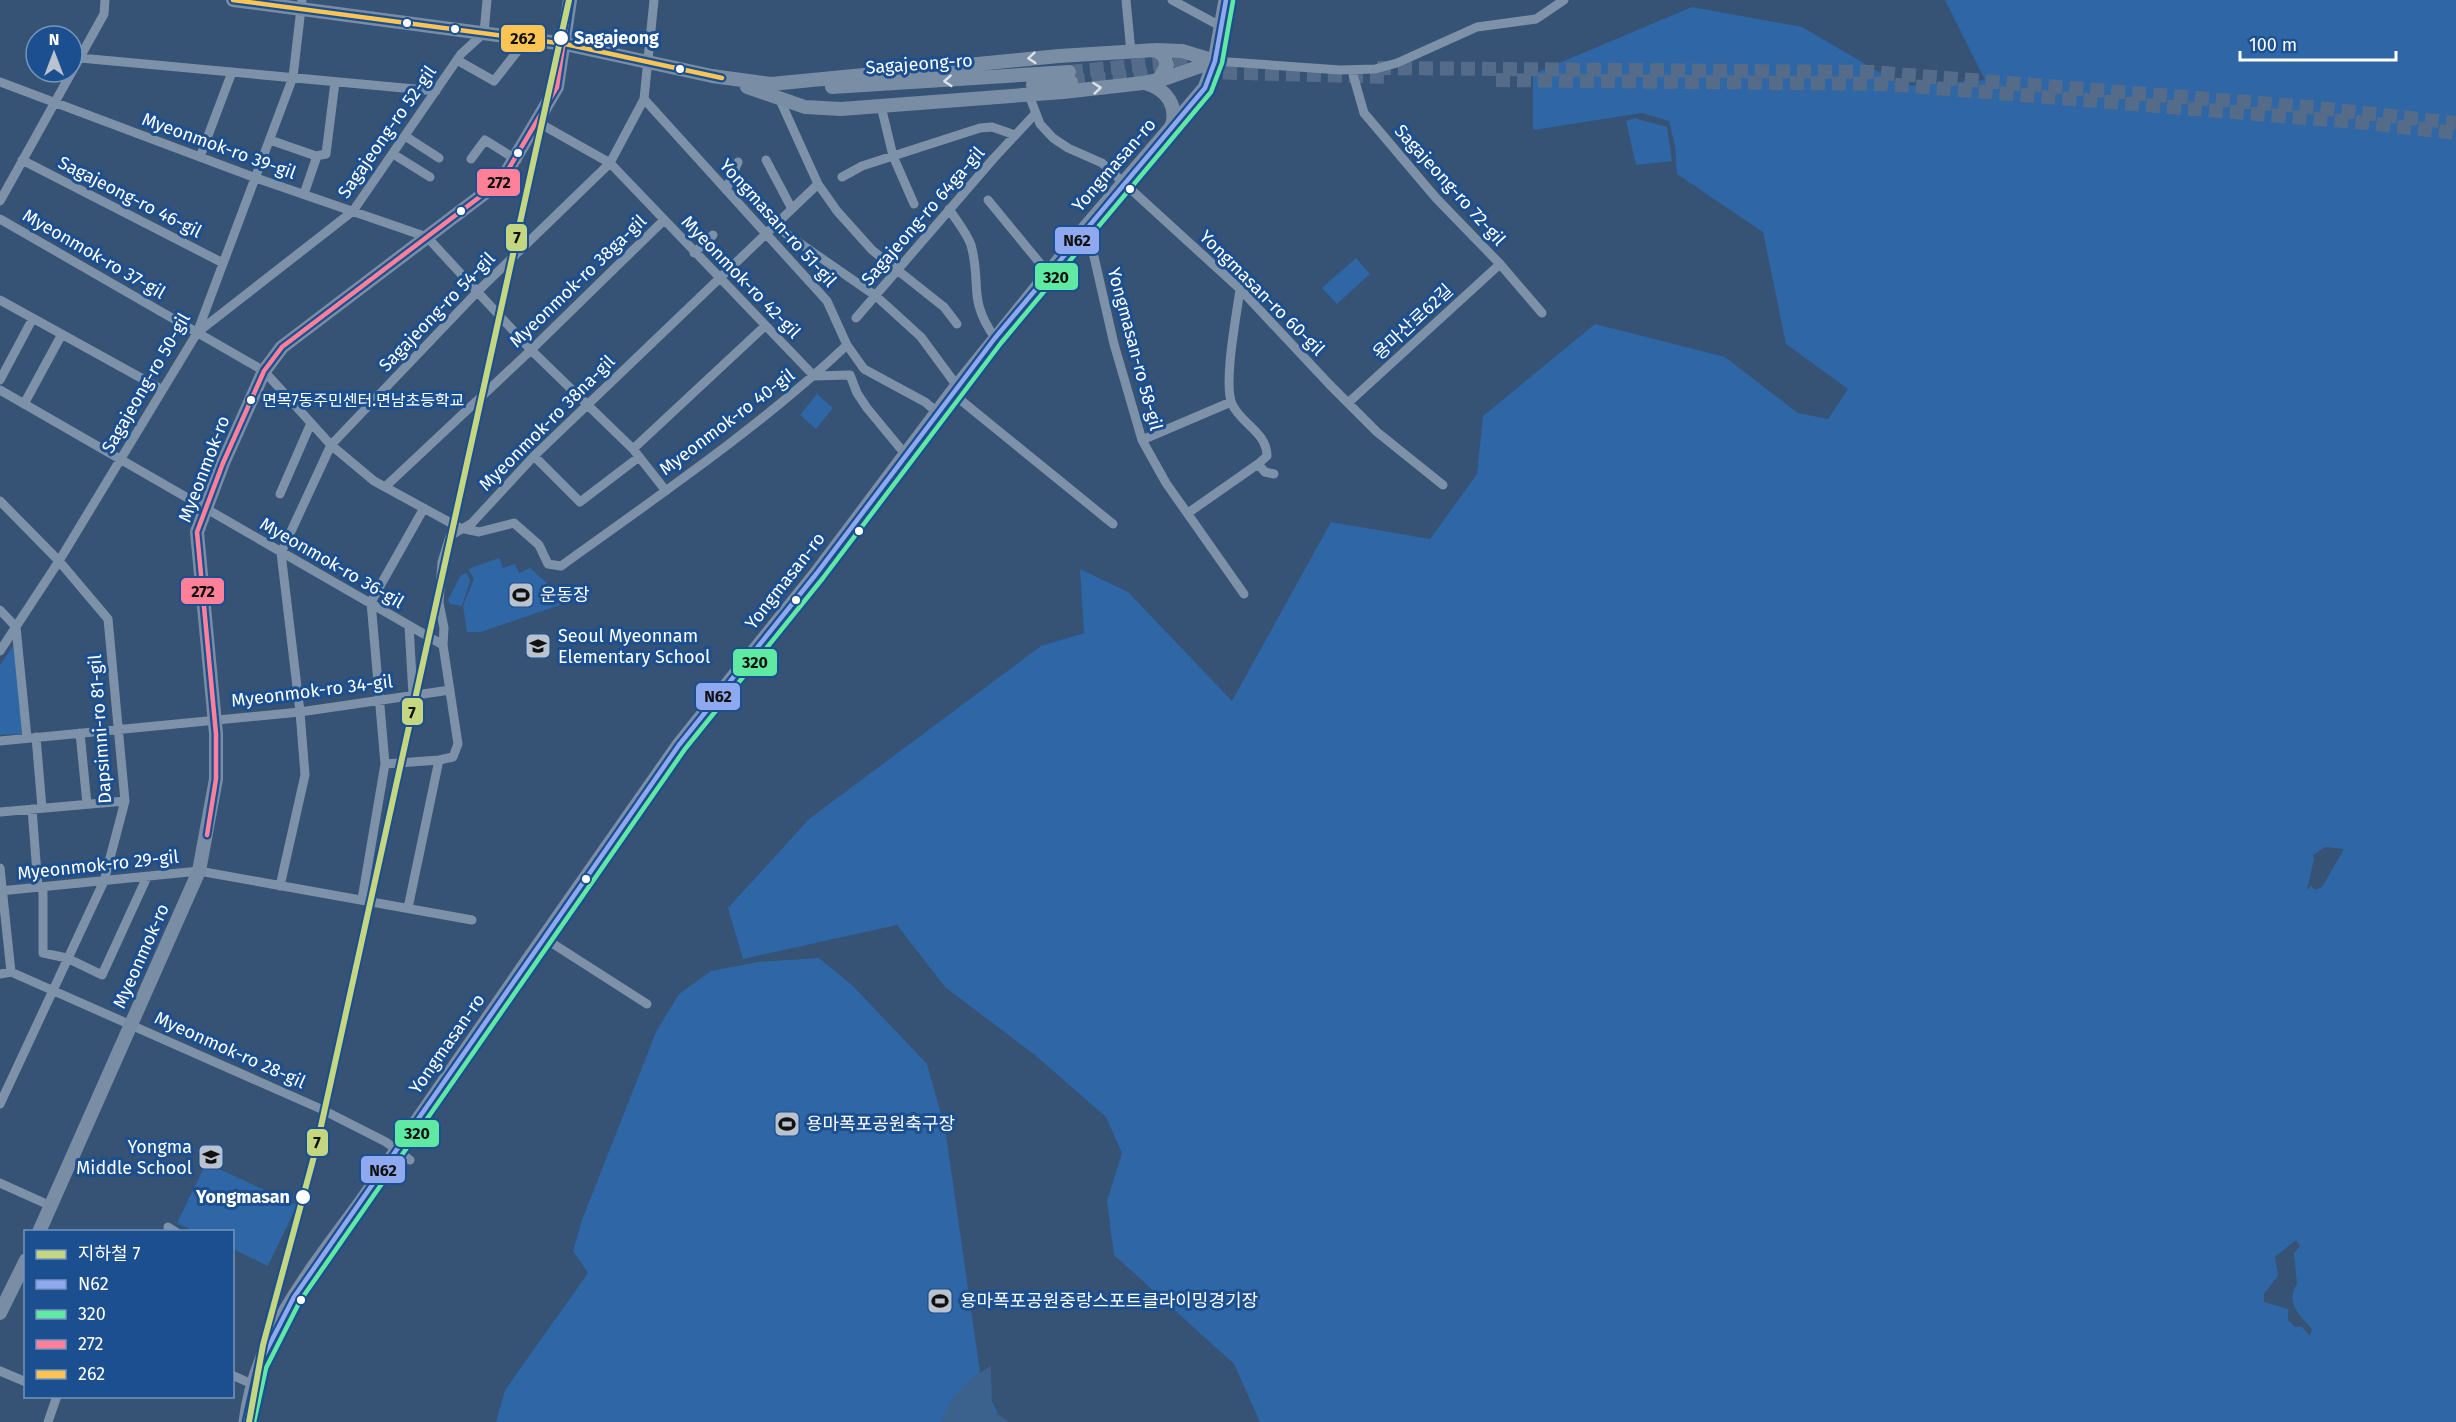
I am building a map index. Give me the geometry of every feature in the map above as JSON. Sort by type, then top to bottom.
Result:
[{"type":"main road","points":[[233,0],[301,4],[565,44],[722,78],[771,84],[949,66],[1156,50],[1182,51],[1215,61]]},
{"type":"main road","name":"Myeonmok-ro","points":[[40,1230],[199,871],[216,779],[215,720],[197,532],[223,462],[264,371],[282,346],[491,191],[517,160],[557,87],[570,0]]},
{"type":"main road","name":"Yongmasan-ro","points":[[246,1422],[254,1385],[266,1349],[294,1297],[679,745],[818,573],[954,389],[1087,226],[1207,85],[1215,61],[1226,0]]},
{"type":"main road","points":[[1156,50],[1164,56],[1167,65],[1158,81]]},
{"type":"main road","points":[[722,78],[805,106],[823,109],[1029,95],[1143,83],[1158,81],[1215,61]]},
{"type":"main road","name":"Sagajeong-ro","points":[[771,84],[825,87],[878,86],[1070,77],[880,99],[833,101],[784,99]]},
{"type":"main road","points":[[1143,83],[1163,92],[1171,102],[1174,114],[1171,128]]},
{"type":"main road","points":[[0,1313],[24,1264]]},
{"type":"street","points":[[84,51],[104,14],[105,0]]},
{"type":"street","points":[[484,33],[487,0]]},
{"type":"street","name":"Sagajeong-ro 54-gil","points":[[281,553],[331,444],[479,290],[610,163],[644,99],[650,62],[654,0]]},
{"type":"street","points":[[1126,0],[1131,52]]},
{"type":"street","points":[[1172,0],[1222,27]]},
{"type":"street","points":[[1215,61],[1352,71],[1375,69],[1397,63],[1477,27],[1534,20],[1564,0]]},
{"type":"street","name":"Sagajeong-ro 50-gil","points":[[0,651],[59,561],[121,460],[161,389],[197,333],[293,77],[301,4]]},
{"type":"street","name":"Sagajeong-ro 52-gil","points":[[197,333],[353,212],[457,60],[484,33]]},
{"type":"street","points":[[457,60],[494,81],[527,39]]},
{"type":"street","points":[[84,58],[436,91]]},
{"type":"street","name":"Sagajeong-ro 72-gil","points":[[1352,71],[1364,113],[1436,198],[1500,264],[1542,313]]},
{"type":"street","points":[[201,157],[232,72]]},
{"type":"street","name":"Myeonmok-ro 39-gil","points":[[0,82],[256,177],[428,237]]},
{"type":"street","points":[[270,140],[324,156],[327,153],[334,82]]},
{"type":"street","points":[[0,201],[66,84]]},
{"type":"street","name":"Yongmasan-ro 60-gil","points":[[1029,95],[1035,114],[1053,138],[1068,148],[1102,163],[1240,289],[1389,443],[1443,485]]},
{"type":"street","name":"Yongmasan-ro 51-gil","points":[[644,99],[827,301],[847,345],[864,369],[924,402],[937,412]]},
{"type":"street","points":[[784,99],[818,184],[837,211],[872,250],[944,307],[957,324]]},
{"type":"street","points":[[881,106],[893,156],[914,204]]},
{"type":"street","name":"Sagajeong-ro 64ga-gil","points":[[856,318],[900,270],[949,209],[1035,114]]},
{"type":"street","name":"Myeonmok-ro 42-gil","points":[[538,123],[610,163],[663,221],[814,376]]},
{"type":"street","name":"Sagajeong-ro 64ga-gil","points":[[842,177],[862,166],[985,127],[1015,135]]},
{"type":"street","points":[[405,136],[439,158]]},
{"type":"street","points":[[471,159],[485,140],[517,160]]},
{"type":"street","points":[[393,154],[430,177]]},
{"type":"street","points":[[304,194],[318,156]]},
{"type":"street","name":"Sagajeong-ro 46-gil","points":[[22,160],[223,263]]},
{"type":"street","points":[[766,160],[792,209]]},
{"type":"street","points":[[726,190],[738,162]]},
{"type":"street","name":"Myeonmok-ro 38na-gil","points":[[439,760],[453,757],[458,744],[443,645],[444,628],[440,603],[441,570],[450,536],[460,528],[474,522],[534,456],[818,184]]},
{"type":"street","points":[[988,200],[1048,273]]},
{"type":"street","points":[[949,209],[970,242],[975,263],[974,288],[977,306],[983,322],[995,338]]},
{"type":"street","name":"Myeonmok-ro 37-gil","points":[[0,219],[264,371],[331,444],[374,481],[460,528]]},
{"type":"street","name":"Myeonmok-ro 38ga-gil","points":[[385,487],[531,350],[663,221]]},
{"type":"street","points":[[775,226],[876,296],[921,337],[954,389],[1113,524]]},
{"type":"street","name":"Yongmasan-ro 58-gil","points":[[1087,226],[1114,346],[1142,440],[1188,513],[1244,594]]},
{"type":"street","points":[[694,253],[713,235]]},
{"type":"street","name":"Myeonmok-ro 40-gil","points":[[428,237],[479,290],[531,350],[636,453],[666,490],[814,376],[847,345]]},
{"type":"street","name":"용마산로62길","points":[[1348,403],[1500,264]]},
{"type":"street","points":[[1188,513],[1266,458],[1265,442],[1231,402],[1231,348],[1240,289]]},
{"type":"street","points":[[1,304],[33,318],[161,389]]},
{"type":"street","points":[[0,380],[33,318]]},
{"type":"street","name":"Myeonmok-ro 40-gil","points":[[636,453],[765,326]]},
{"type":"street","points":[[24,404],[62,334]]},
{"type":"street","points":[[814,376],[850,375],[857,393],[867,408],[906,454]]},
{"type":"street","name":"Myeonmok-ro 36-gil","points":[[1,394],[24,404],[443,645]]},
{"type":"street","points":[[1142,440],[1231,402]]},
{"type":"street","points":[[280,494],[311,423]]},
{"type":"street","points":[[534,456],[580,502],[636,453]]},
{"type":"street","points":[[1258,464],[1265,472],[1274,474]]},
{"type":"street","points":[[460,528],[479,532],[514,523],[540,545],[548,564],[561,566],[666,490]]},
{"type":"street","points":[[0,501],[59,561]]},
{"type":"street","points":[[362,899],[385,764],[371,602],[424,508]]},
{"type":"street","points":[[280,886],[304,775],[300,712],[281,553]]},
{"type":"street","name":"Dapsimni-ro 81-gil","points":[[0,1104],[104,881],[125,801],[108,619],[59,561]]},
{"type":"street","points":[[0,610],[16,627],[42,808]]},
{"type":"street","points":[[409,626],[413,695]]},
{"type":"street","name":"Myeonmok-ro 34-gil","points":[[0,741],[300,712],[450,690]]},
{"type":"street","points":[[80,733],[87,804]]},
{"type":"street","points":[[385,764],[439,760],[408,908]]},
{"type":"street","points":[[0,812],[125,801]]},
{"type":"street","points":[[32,809],[40,887],[43,953],[67,958],[102,975],[147,876]]},
{"type":"street","points":[[0,868],[11,972],[0,974]]},
{"type":"street","name":"Myeonmok-ro 29-gil","points":[[1,891],[199,871],[362,899],[472,921]]},
{"type":"street","points":[[544,939],[647,1004]]},
{"type":"street","name":"Myeonmok-ro 28-gil","points":[[11,972],[321,1109],[386,1142],[410,1160]]},
{"type":"street","points":[[0,1183],[51,1206]]},
{"type":"street","points":[[0,1371],[24,1381]]},
{"type":"street","points":[[234,1376],[254,1385]]},
{"type":"street","points":[[48,1422],[58,1398]]},
{"type":"shaded area","points":[[1945,0],[2456,0],[2456,1422],[1260,1422],[1234,1364],[1114,1255],[1107,1201],[1122,1153],[1106,1117],[1036,1056],[945,987],[897,925],[743,959],[728,908],[809,819],[1041,646],[1084,633],[1080,569],[1128,592],[1232,701],[1331,522],[1430,539],[1477,474],[1483,416],[1595,324],[1725,357],[1798,413],[1828,419],[1848,389],[1786,344],[1763,232],[1677,174],[1675,146],[1669,121],[1642,113],[1533,130],[1533,74],[1692,7],[1802,27],[1903,86],[1985,80]],"holes":[[[2325,847],[2344,849],[2322,887],[2315,890],[2311,886],[2307,890],[2313,855]],[[2296,1240],[2300,1246],[2294,1253],[2297,1284],[2292,1297],[2298,1313],[2312,1329],[2310,1336],[2302,1327],[2295,1327],[2288,1320],[2288,1309],[2264,1302],[2264,1294],[2278,1276],[2275,1257]]]},
{"type":"shaded area","points":[[1634,118],[1667,127],[1672,161],[1636,165],[1626,121]]},
{"type":"shaded area","points":[[1356,258],[1370,274],[1337,304],[1322,288]]},
{"type":"shaded area","points":[[817,394],[833,408],[816,429],[800,415]]},
{"type":"shaded area","name":"운동장","points":[[499,558],[503,568],[515,564],[519,573],[530,568],[548,584],[575,590],[577,599],[481,632],[467,632],[463,606],[474,579],[468,569]]},
{"type":"shaded area","points":[[467,573],[470,581],[462,606],[450,604],[448,600],[461,575]]},
{"type":"shaded area","points":[[15,643],[22,734],[0,735],[0,665]]},
{"type":"shaded area","points":[[819,958],[853,986],[927,1064],[945,1128],[981,1379],[1002,1422],[496,1422],[505,1390],[588,1273],[573,1251],[582,1220],[656,1032],[679,994],[711,971],[758,962]]},
{"type":"shaded area","points":[[206,1163],[297,1205],[268,1266],[234,1249],[234,1230],[192,1230],[177,1223]]},
{"type":"shaded area","points":[[991,1366],[992,1410],[1009,1422],[941,1422],[960,1389]]},
{"type":"tunnel","points":[[1069,72],[1181,61],[1211,62]]},
{"type":"tunnel","points":[[1377,68],[1871,72],[2310,107],[2456,123]]},
{"type":"tunnel","points":[[1202,72],[1390,77]]},
{"type":"tunnel","points":[[1071,82],[1171,73]]},
{"type":"tunnel","points":[[1496,80],[1886,84],[2367,123],[2456,133]]},
{"type":"metro line","name":"7","points":[[249,1422],[263,1345],[316,1149],[569,0]]},
{"type":"transit line","name":"262","points":[[233,0],[565,44],[722,78]]},
{"type":"transit line","name":"272","points":[[207,835],[216,779],[216,734],[197,532],[223,463],[264,371],[282,347],[502,180],[557,87],[570,0]]},
{"type":"transit line","name":"N62","points":[[246,1422],[259,1365],[294,1297],[679,745],[817,573],[995,338],[1205,88],[1215,61],[1226,0]]},
{"type":"transit line","name":"320","points":[[254,1422],[266,1368],[300,1301],[685,749],[823,578],[1001,343],[1211,92],[1222,63],[1233,1]]},
{"type":"place","name":"Sagajeong","points":[[561,38]]},
{"type":"place","name":"면목7동주민센터.면남초등학교","points":[[251,400]]},
{"type":"place","name":"운동장","points":[[521,595]]},
{"type":"place","name":"Seoul Myeonnam Elementary School","points":[[538,646]]},
{"type":"place","name":"용마폭포공원축구장","points":[[787,1124]]},
{"type":"place","name":"Yongma Middle School","points":[[211,1157]]},
{"type":"place","name":"Yongmasan","points":[[303,1197]]},
{"type":"place","name":"용마폭포공원중랑스포트클라이밍경기장","points":[[940,1301]]}]
